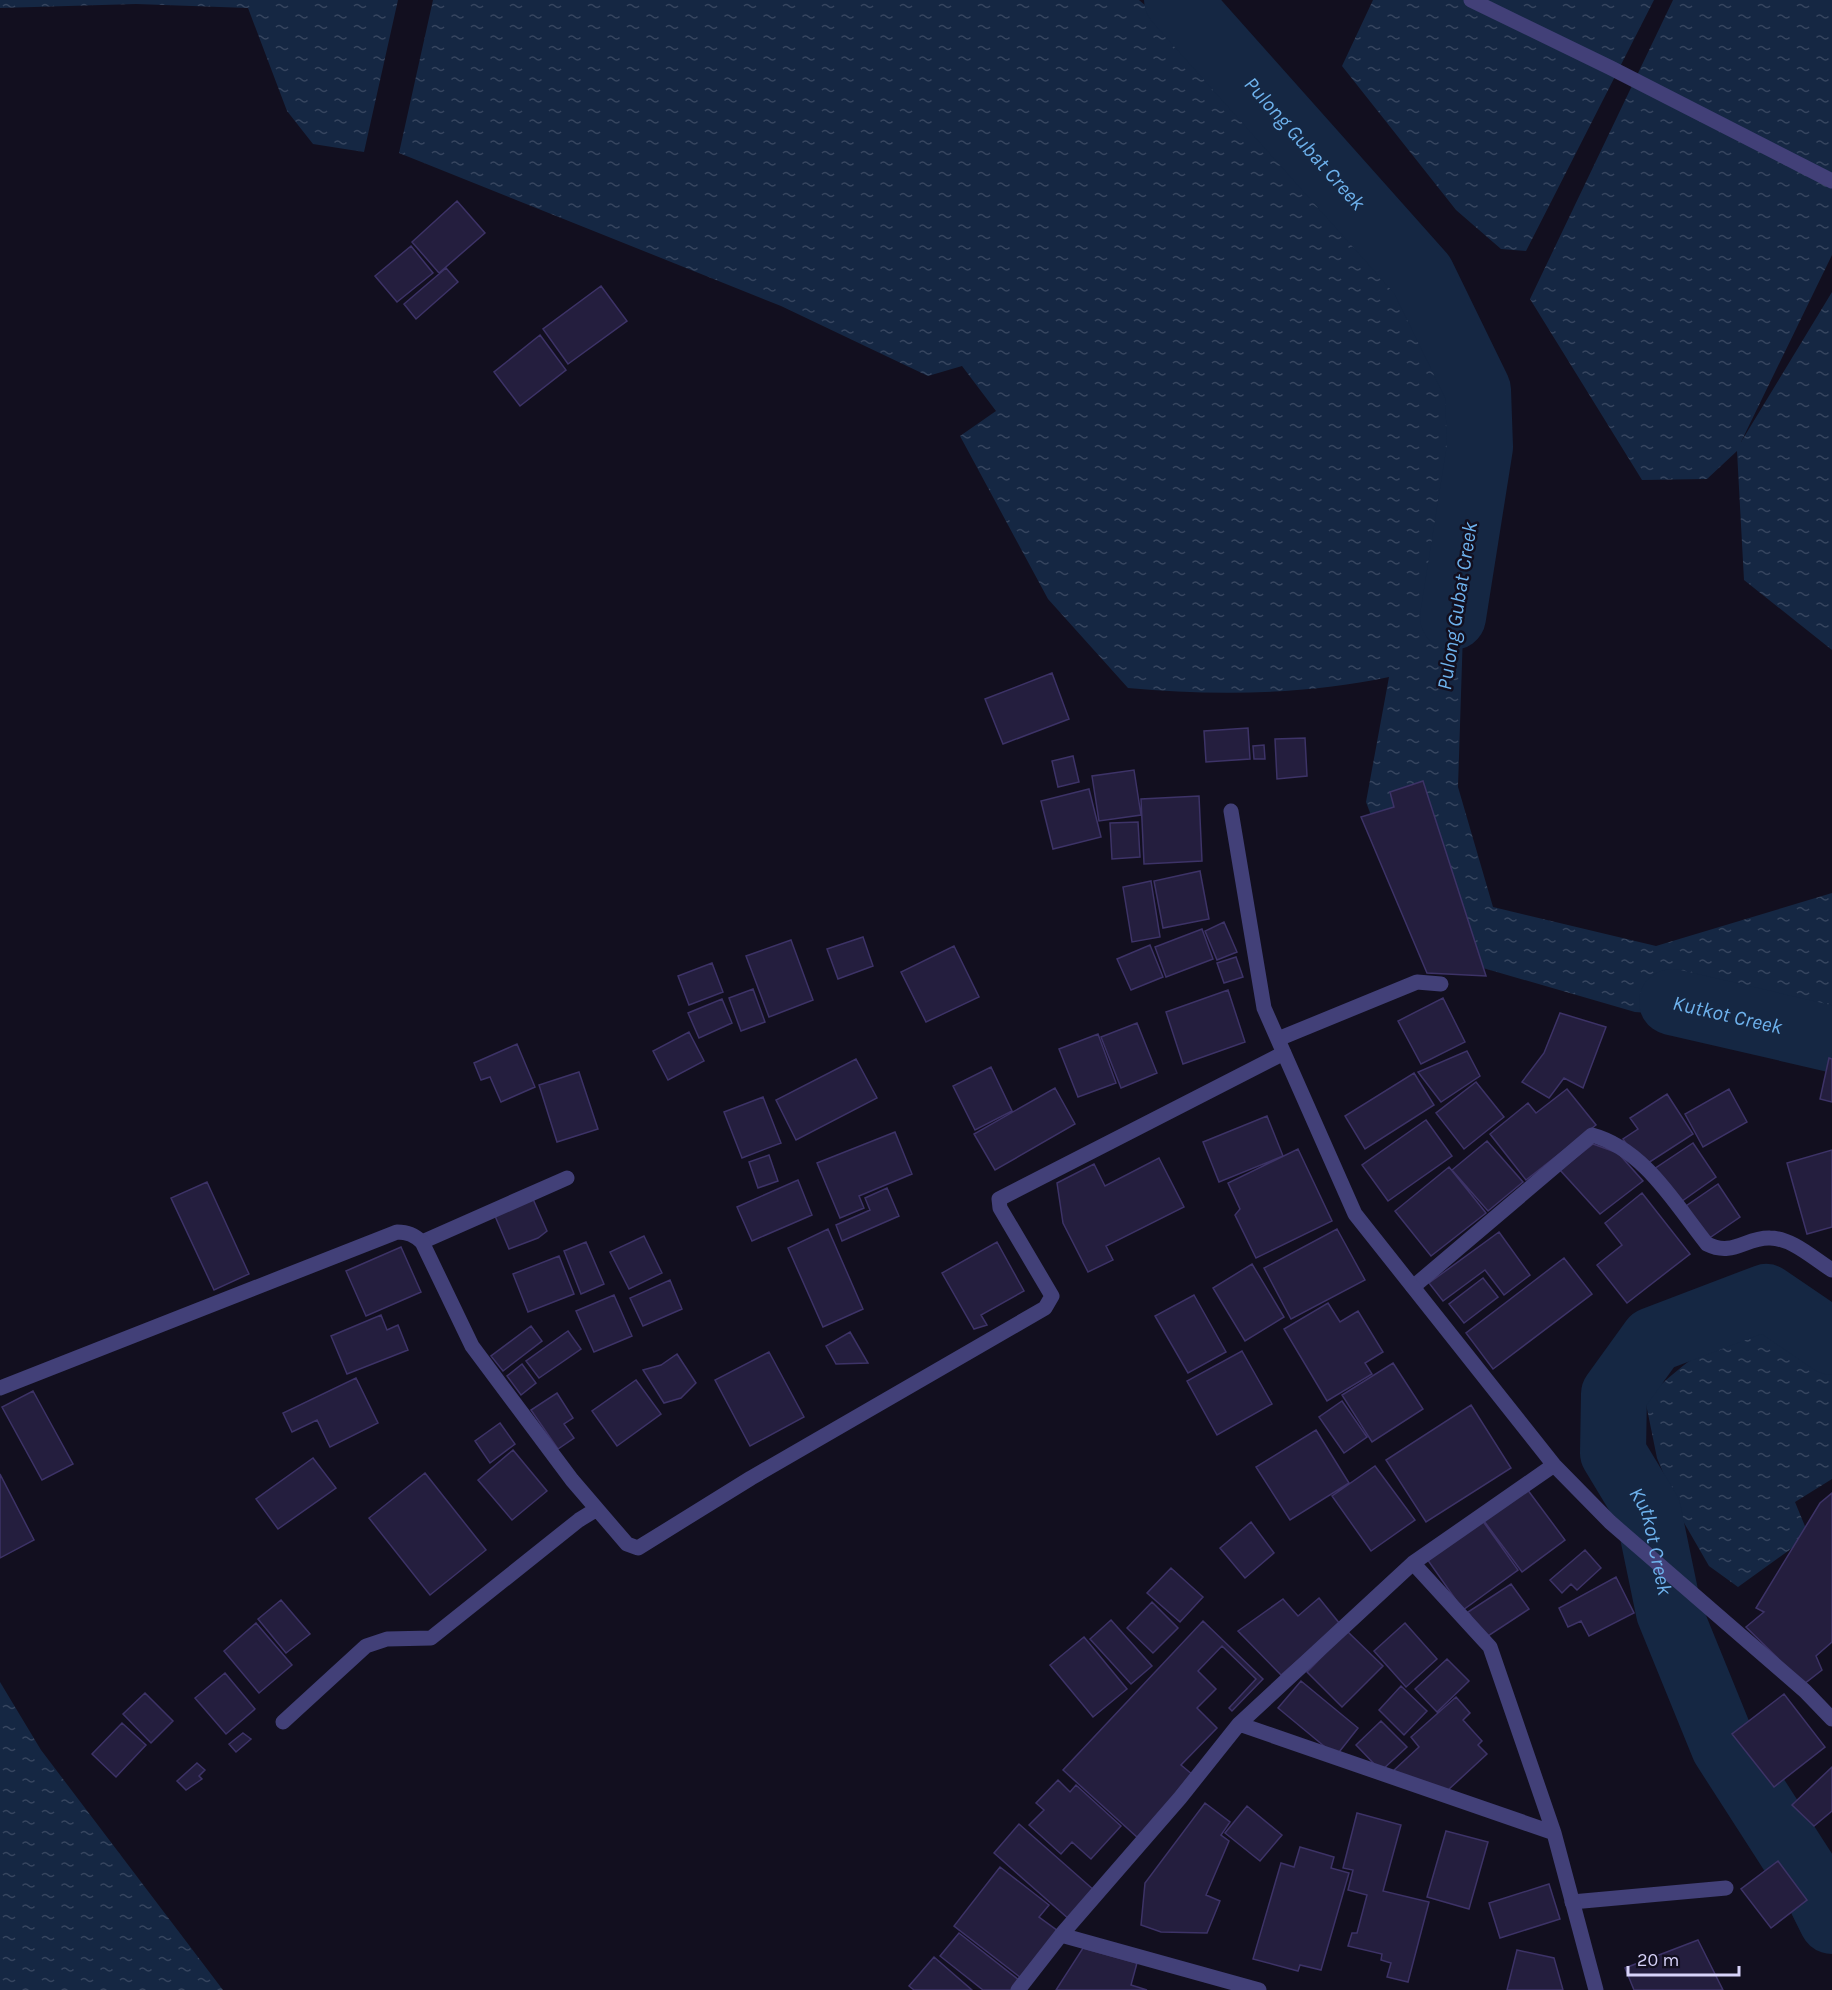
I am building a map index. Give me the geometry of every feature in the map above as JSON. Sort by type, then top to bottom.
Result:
[{"type":"street","points":[[1471,0],[1611,68],[1832,181]]},
{"type":"street","points":[[1231,811],[1264,1008],[1354,1214],[1554,1465],[1610,1522],[1805,1691],[1832,1719]]},
{"type":"street","points":[[0,1388],[397,1232],[416,1236],[422,1242],[472,1346],[572,1480],[627,1544],[638,1548],[751,1478],[1035,1316],[1045,1308],[1052,1296],[1000,1208],[999,1199],[1281,1046],[1417,982],[1441,984]]},
{"type":"street","points":[[1413,1287],[1592,1135],[1609,1139],[1629,1151],[1707,1244],[1718,1250],[1769,1237],[1788,1242],[1832,1270]]},
{"type":"street","points":[[422,1242],[567,1178]]},
{"type":"street","points":[[1018,1990],[1061,1935],[1180,1798],[1239,1724],[1413,1563],[1554,1465]]},
{"type":"street","points":[[283,1722],[366,1646],[387,1639],[431,1638],[579,1520],[597,1509]]},
{"type":"street","points":[[1413,1563],[1490,1647],[1554,1833],[1596,1990]]},
{"type":"street","points":[[1239,1724],[1554,1833]]},
{"type":"street","points":[[1572,1902],[1726,1888]]},
{"type":"street","points":[[1061,1935],[1259,1990]]},
{"type":"water","points":[[0,0],[398,0],[364,152],[313,144],[287,111],[248,8],[136,4],[0,8]]},
{"type":"water","points":[[433,0],[1139,0],[1348,179],[1470,414],[1458,787],[1493,907],[1656,946],[1832,893],[1832,1026],[1635,1012],[1421,950],[1366,802],[1389,677],[1325,687],[1259,692],[1226,693],[1128,688],[1048,599],[960,436],[996,411],[962,366],[928,376],[781,306],[399,153]]},
{"type":"water","points":[[1373,0],[1654,0],[1526,251],[1501,249],[1456,210],[1342,66]]},
{"type":"water","points":[[1673,0],[1832,0],[1832,255],[1741,442],[1832,292],[1832,650],[1744,580],[1737,451],[1707,479],[1642,480],[1530,299]]},
{"type":"water","points":[[1755,1326],[1783,1332],[1832,1371],[1832,1479],[1795,1502],[1809,1536],[1738,1587],[1709,1566],[1683,1521],[1657,1458],[1645,1399],[1709,1347]]},
{"type":"water","points":[[0,1682],[41,1750],[223,1990],[0,1990]]},
{"type":"building","points":[[457,201],[485,233],[439,273],[412,242]]},
{"type":"building","points":[[411,246],[433,273],[397,302],[375,276]]},
{"type":"building","points":[[446,268],[458,282],[416,319],[404,304]]},
{"type":"building","points":[[601,286],[627,321],[568,364],[543,329]]},
{"type":"building","points":[[540,335],[566,370],[520,406],[494,372]]},
{"type":"building","points":[[1052,673],[1069,719],[1003,744],[985,699]]},
{"type":"building","points":[[1248,728],[1250,759],[1206,762],[1204,731]]},
{"type":"building","points":[[1305,738],[1307,776],[1277,779],[1275,739]]},
{"type":"building","points":[[1264,745],[1265,759],[1254,759],[1253,746]]},
{"type":"building","points":[[1073,756],[1079,782],[1058,787],[1052,761]]},
{"type":"building","points":[[1134,770],[1141,815],[1099,821],[1092,776]]},
{"type":"building","points":[[1423,781],[1486,976],[1427,973],[1361,817],[1394,807],[1390,792]]},
{"type":"building","points":[[1089,789],[1101,837],[1053,849],[1041,801]]},
{"type":"building","points":[[1199,796],[1202,861],[1144,864],[1141,799]]},
{"type":"building","points":[[1138,822],[1140,857],[1112,859],[1110,823]]},
{"type":"building","points":[[1200,871],[1209,919],[1163,928],[1154,881]]},
{"type":"building","points":[[1151,881],[1160,937],[1132,942],[1123,887]]},
{"type":"building","points":[[1224,922],[1237,952],[1217,960],[1205,931]]},
{"type":"building","points":[[1202,929],[1213,959],[1166,977],[1155,947]]},
{"type":"building","points":[[863,937],[873,966],[838,979],[827,949]]},
{"type":"building","points":[[791,940],[813,1000],[769,1017],[746,956]]},
{"type":"building","points":[[1150,945],[1163,977],[1131,990],[1117,959]]},
{"type":"building","points":[[954,946],[979,997],[926,1022],[901,972]]},
{"type":"building","points":[[1236,957],[1243,977],[1224,983],[1217,963]]},
{"type":"building","points":[[712,963],[723,992],[689,1005],[678,976]]},
{"type":"building","points":[[753,989],[765,1022],[741,1031],[729,998]]},
{"type":"building","points":[[1228,990],[1245,1042],[1183,1064],[1166,1012]]},
{"type":"building","points":[[1443,998],[1465,1042],[1421,1064],[1398,1021]]},
{"type":"building","points":[[722,999],[732,1023],[699,1038],[688,1013]]},
{"type":"building","points":[[1560,1013],[1606,1027],[1583,1088],[1564,1078],[1549,1098],[1522,1082],[1544,1053]]},
{"type":"building","points":[[1137,1023],[1157,1073],[1121,1088],[1101,1037]]},
{"type":"building","points":[[689,1032],[704,1061],[668,1080],[653,1051]]},
{"type":"building","points":[[1098,1034],[1116,1083],[1078,1097],[1059,1049]]},
{"type":"building","points":[[517,1044],[535,1087],[501,1102],[490,1077],[481,1080],[474,1063]]},
{"type":"building","points":[[1467,1051],[1480,1076],[1441,1102],[1418,1072]]},
{"type":"building","points":[[1829,1058],[1832,1059],[1832,1102],[1820,1099]]},
{"type":"building","points":[[856,1059],[877,1098],[796,1140],[776,1100]]},
{"type":"building","points":[[991,1067],[1012,1111],[975,1130],[953,1086]]},
{"type":"building","points":[[579,1072],[598,1129],[557,1142],[539,1085]]},
{"type":"building","points":[[1414,1073],[1434,1105],[1365,1149],[1345,1116]]},
{"type":"building","points":[[1476,1082],[1504,1117],[1464,1149],[1436,1113]]},
{"type":"building","points":[[1055,1088],[1075,1124],[995,1170],[974,1134]]},
{"type":"building","points":[[1567,1089],[1596,1125],[1526,1180],[1490,1134],[1528,1103],[1536,1113]]},
{"type":"building","points":[[1729,1089],[1747,1122],[1703,1147],[1685,1114]]},
{"type":"building","points":[[1667,1094],[1693,1134],[1642,1167],[1623,1139],[1638,1129],[1630,1118]]},
{"type":"building","points":[[763,1097],[781,1143],[742,1158],[724,1112]]},
{"type":"building","points":[[1267,1116],[1283,1156],[1219,1182],[1203,1142]]},
{"type":"building","points":[[1426,1120],[1452,1156],[1388,1201],[1362,1165]]},
{"type":"building","points":[[895,1132],[912,1174],[859,1196],[864,1208],[840,1218],[817,1163]]},
{"type":"building","points":[[1487,1141],[1523,1182],[1488,1211],[1452,1170]]},
{"type":"building","points":[[1693,1143],[1716,1177],[1678,1204],[1654,1169]]},
{"type":"building","points":[[1593,1144],[1618,1153],[1643,1181],[1600,1214],[1560,1170]]},
{"type":"building","points":[[1298,1149],[1332,1221],[1256,1258],[1235,1215],[1240,1209],[1228,1183]]},
{"type":"building","points":[[1832,1150],[1832,1227],[1807,1234],[1787,1163]]},
{"type":"building","points":[[769,1155],[778,1181],[758,1188],[749,1162]]},
{"type":"building","points":[[1159,1158],[1184,1207],[1106,1246],[1113,1260],[1088,1272],[1063,1223],[1057,1183],[1094,1164],[1105,1186]]},
{"type":"building","points":[[1449,1167],[1486,1213],[1431,1256],[1395,1211]]},
{"type":"building","points":[[798,1180],[812,1215],[752,1241],[737,1207]]},
{"type":"building","points":[[207,1182],[249,1274],[214,1290],[171,1198]]},
{"type":"building","points":[[1718,1184],[1740,1217],[1708,1239],[1686,1206]]},
{"type":"building","points":[[887,1188],[899,1216],[842,1241],[836,1225],[870,1210],[865,1198]]},
{"type":"building","points":[[1642,1193],[1690,1254],[1627,1303],[1597,1265],[1622,1245],[1605,1223]]},
{"type":"building","points":[[533,1199],[547,1231],[538,1238],[509,1249],[495,1216]]},
{"type":"building","points":[[828,1229],[863,1309],[823,1327],[788,1248]]},
{"type":"building","points":[[1337,1229],[1365,1280],[1291,1319],[1264,1268]]},
{"type":"building","points":[[1499,1232],[1530,1275],[1504,1295],[1485,1270],[1443,1301],[1429,1283]]},
{"type":"building","points":[[644,1236],[662,1273],[629,1289],[610,1252]]},
{"type":"building","points":[[586,1242],[604,1284],[581,1294],[564,1251]]},
{"type":"building","points":[[997,1242],[1024,1291],[981,1315],[987,1325],[974,1329],[942,1273]]},
{"type":"building","points":[[401,1247],[421,1292],[366,1316],[346,1271]]},
{"type":"building","points":[[559,1256],[574,1294],[528,1312],[513,1274]]},
{"type":"building","points":[[1564,1258],[1592,1294],[1493,1369],[1466,1333]]},
{"type":"building","points":[[1252,1264],[1284,1317],[1245,1341],[1213,1288]]},
{"type":"building","points":[[1483,1278],[1498,1297],[1464,1323],[1449,1304]]},
{"type":"building","points":[[670,1280],[682,1309],[643,1326],[630,1298]]},
{"type":"building","points":[[614,1295],[632,1336],[594,1352],[576,1311]]},
{"type":"building","points":[[1194,1295],[1226,1352],[1188,1373],[1155,1316]]},
{"type":"building","points":[[1328,1303],[1340,1322],[1358,1311],[1383,1352],[1365,1363],[1372,1374],[1327,1401],[1284,1329]]},
{"type":"building","points":[[381,1315],[387,1330],[398,1325],[408,1350],[347,1374],[331,1336]]},
{"type":"building","points":[[531,1326],[542,1341],[503,1371],[491,1356]]},
{"type":"building","points":[[568,1331],[581,1349],[539,1378],[526,1361]]},
{"type":"building","points":[[850,1332],[868,1363],[836,1364],[826,1346]]},
{"type":"building","points":[[1242,1351],[1272,1404],[1217,1435],[1187,1381]]},
{"type":"building","points":[[769,1352],[804,1417],[750,1446],[715,1380]]},
{"type":"building","points":[[677,1354],[696,1383],[681,1398],[664,1403],[643,1370],[661,1365]]},
{"type":"building","points":[[1393,1363],[1423,1409],[1372,1442],[1342,1395]]},
{"type":"building","points":[[522,1364],[536,1383],[521,1395],[507,1376]]},
{"type":"building","points":[[356,1378],[378,1423],[330,1447],[317,1420],[292,1432],[283,1413]]},
{"type":"building","points":[[636,1380],[661,1414],[617,1446],[592,1411]]},
{"type":"building","points":[[33,1391],[73,1464],[42,1480],[2,1407]]},
{"type":"building","points":[[557,1393],[573,1418],[564,1424],[574,1438],[558,1449],[531,1410]]},
{"type":"building","points":[[1342,1401],[1367,1437],[1344,1453],[1319,1417]]},
{"type":"building","points":[[1471,1405],[1511,1468],[1426,1522],[1386,1460]]},
{"type":"building","points":[[500,1423],[515,1444],[490,1463],[475,1441]]},
{"type":"building","points":[[1316,1430],[1349,1483],[1290,1520],[1256,1467]]},
{"type":"building","points":[[513,1450],[547,1491],[512,1520],[478,1480]]},
{"type":"building","points":[[313,1458],[336,1488],[278,1529],[256,1499]]},
{"type":"building","points":[[1375,1466],[1415,1520],[1371,1551],[1332,1496]]},
{"type":"building","points":[[425,1473],[486,1550],[430,1595],[369,1518]]},
{"type":"building","points":[[0,1474],[34,1540],[0,1558]]},
{"type":"building","points":[[1527,1489],[1565,1540],[1522,1572],[1484,1521]]},
{"type":"building","points":[[1832,1493],[1832,1642],[1816,1656],[1822,1670],[1804,1684],[1746,1627],[1764,1612],[1756,1608],[1820,1503]]},
{"type":"building","points":[[1482,1520],[1518,1570],[1463,1610],[1427,1559]]},
{"type":"building","points":[[1251,1522],[1274,1553],[1245,1578],[1220,1548]]},
{"type":"building","points":[[1585,1550],[1601,1568],[1577,1590],[1571,1584],[1562,1593],[1550,1580]]},
{"type":"building","points":[[1171,1568],[1203,1597],[1180,1622],[1147,1593]]},
{"type":"building","points":[[1616,1577],[1634,1613],[1589,1636],[1581,1621],[1568,1627],[1559,1608]]},
{"type":"building","points":[[1511,1584],[1529,1609],[1485,1638],[1468,1612]]},
{"type":"building","points":[[1319,1598],[1340,1624],[1281,1675],[1238,1631],[1283,1599],[1298,1616]]},
{"type":"building","points":[[281,1600],[310,1634],[286,1653],[258,1619]]},
{"type":"building","points":[[1152,1602],[1178,1628],[1153,1653],[1127,1628]]},
{"type":"building","points":[[1111,1620],[1152,1666],[1131,1684],[1090,1639]]},
{"type":"building","points":[[1203,1621],[1263,1679],[1232,1711],[1229,1708],[1256,1679],[1222,1646],[1198,1671],[1216,1689],[1197,1708],[1217,1728],[1181,1765],[1193,1775],[1138,1838],[1063,1770]]},
{"type":"building","points":[[256,1623],[292,1665],[259,1693],[224,1651]]},
{"type":"building","points":[[1405,1623],[1437,1659],[1406,1687],[1374,1651]]},
{"type":"building","points":[[1347,1631],[1383,1666],[1342,1707],[1307,1672]]},
{"type":"building","points":[[1084,1637],[1127,1689],[1093,1717],[1050,1665]]},
{"type":"building","points":[[1447,1659],[1469,1681],[1437,1712],[1415,1689]]},
{"type":"building","points":[[225,1673],[255,1709],[226,1734],[195,1698]]},
{"type":"building","points":[[1301,1681],[1358,1728],[1336,1756],[1278,1708]]},
{"type":"building","points":[[1401,1686],[1427,1711],[1404,1735],[1379,1710]]},
{"type":"building","points":[[145,1693],[173,1721],[151,1743],[123,1714]]},
{"type":"building","points":[[1784,1694],[1825,1747],[1774,1787],[1732,1734]]},
{"type":"building","points":[[1456,1697],[1470,1713],[1463,1720],[1482,1741],[1478,1745],[1487,1754],[1447,1791],[1392,1772],[1419,1747],[1411,1737]]},
{"type":"building","points":[[1381,1721],[1407,1747],[1381,1771],[1356,1745]]},
{"type":"building","points":[[122,1723],[146,1745],[116,1777],[92,1754]]},
{"type":"building","points":[[243,1733],[251,1739],[236,1752],[229,1744]]},
{"type":"building","points":[[197,1763],[205,1770],[199,1776],[202,1779],[186,1790],[177,1781]]},
{"type":"building","points":[[1832,1767],[1832,1811],[1814,1826],[1792,1805]]},
{"type":"building","points":[[1058,1780],[1070,1792],[1076,1785],[1121,1826],[1091,1859],[1072,1842],[1061,1854],[1029,1825],[1044,1810],[1036,1803]]},
{"type":"building","points":[[1205,1803],[1230,1822],[1221,1835],[1229,1841],[1206,1895],[1220,1901],[1207,1933],[1161,1932],[1141,1925],[1145,1883]]},
{"type":"building","points":[[1247,1806],[1282,1835],[1260,1861],[1225,1833]]},
{"type":"building","points":[[1357,1813],[1401,1825],[1383,1891],[1429,1902],[1408,1982],[1387,1977],[1391,1963],[1381,1960],[1382,1954],[1348,1946],[1352,1933],[1357,1933],[1367,1895],[1348,1890],[1353,1870],[1343,1868]]},
{"type":"building","points":[[1019,1824],[1095,1891],[1070,1920],[994,1853]]},
{"type":"building","points":[[1446,1831],[1488,1842],[1469,1909],[1427,1897]]},
{"type":"building","points":[[1300,1847],[1334,1857],[1331,1868],[1349,1873],[1321,1970],[1300,1965],[1298,1971],[1253,1959],[1281,1863],[1294,1867]]},
{"type":"building","points":[[1778,1861],[1807,1900],[1771,1928],[1741,1889]]},
{"type":"building","points":[[1000,1867],[1049,1905],[1039,1917],[1058,1931],[1021,1978],[954,1926]]},
{"type":"building","points":[[1549,1884],[1560,1919],[1500,1938],[1489,1903]]},
{"type":"building","points":[[959,1933],[1019,1980],[1011,1990],[983,1990],[940,1956]]},
{"type":"building","points":[[1698,1940],[1723,1990],[1634,1990],[1625,1968]]},
{"type":"building","points":[[1083,1948],[1137,1963],[1131,1985],[1147,1990],[1056,1990]]},
{"type":"building","points":[[1517,1950],[1554,1958],[1563,1990],[1507,1990]]},
{"type":"building","points":[[934,1957],[972,1990],[914,1990],[909,1986]]},
{"type":"waterway","name":"Pulong Gubat Creek","points":[[1177,0],[1422,275],[1478,390],[1480,447],[1453,617]]},
{"type":"waterway","name":"Kutkot Creek","points":[[1672,1002],[1832,1039]]},
{"type":"waterway","name":"Kutkot Creek","points":[[1832,1342],[1766,1297],[1653,1340],[1614,1394],[1613,1453],[1648,1511],[1669,1612],[1724,1747],[1818,1893],[1832,1921]]}]
